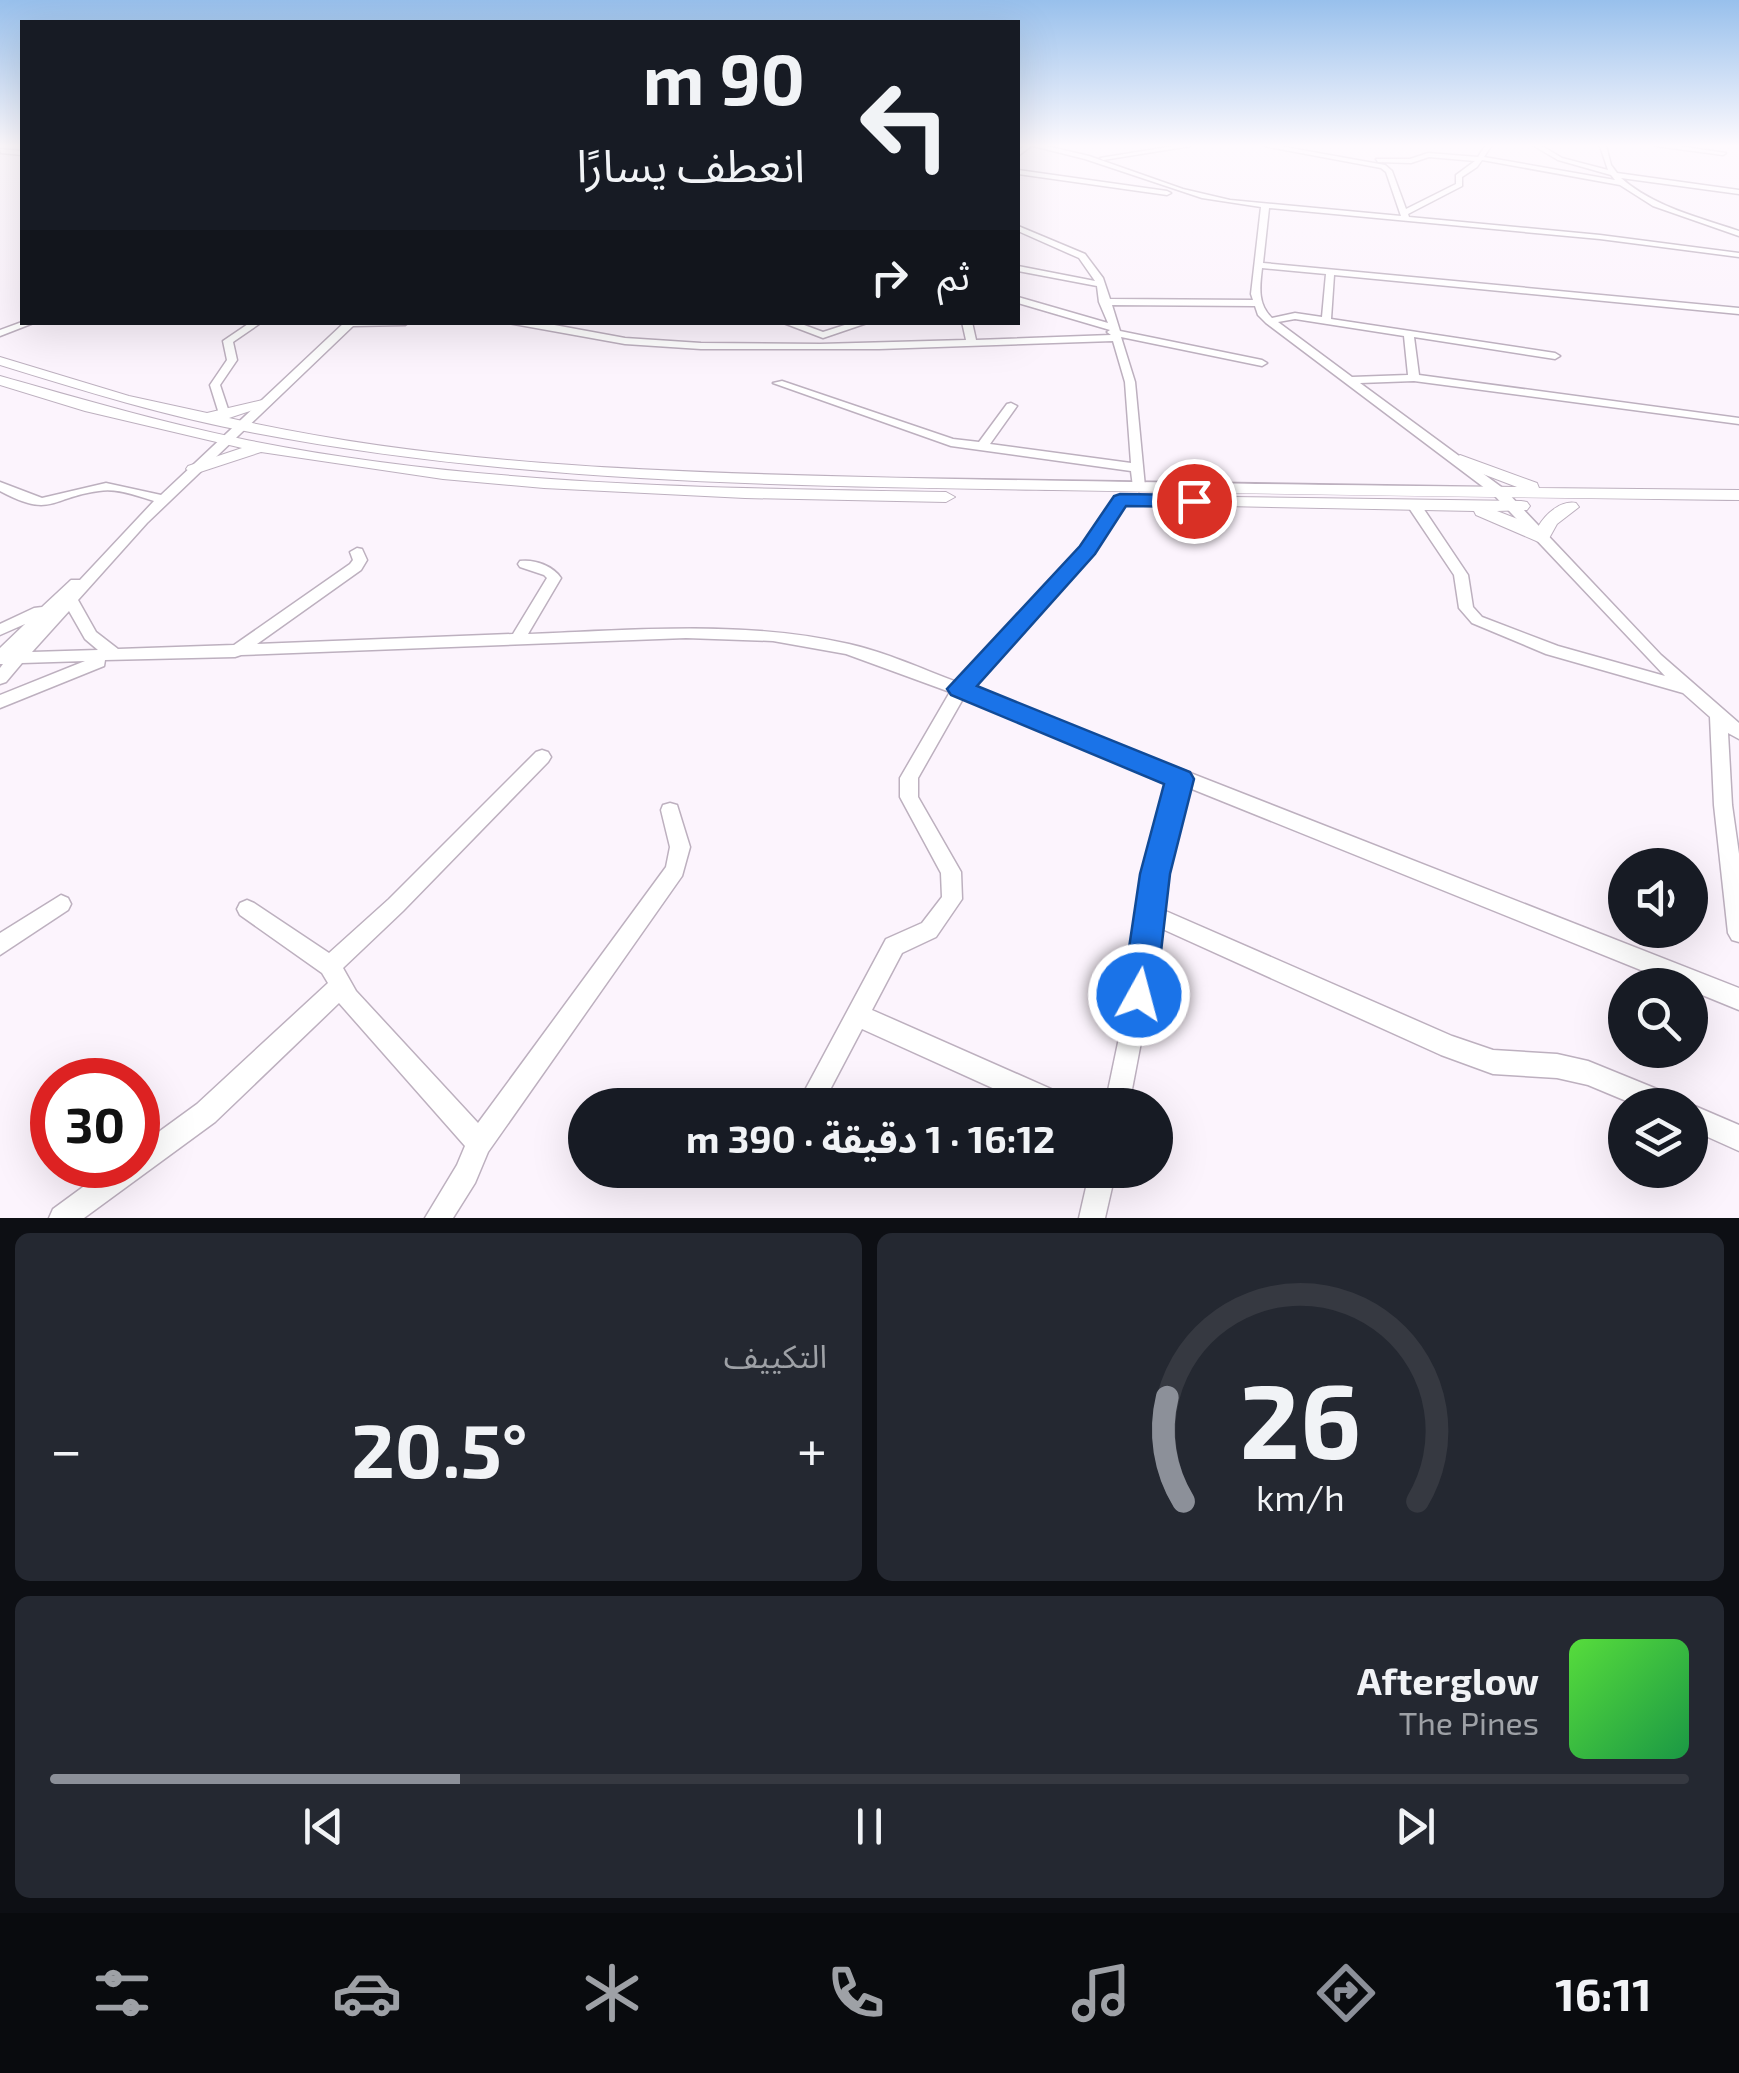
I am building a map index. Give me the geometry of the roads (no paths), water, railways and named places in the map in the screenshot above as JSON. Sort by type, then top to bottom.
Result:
[{"type":"main road","points":[[0,360],[239,427],[372,448],[526,464],[778,480],[1739,496]]},
{"type":"main road","points":[[0,380],[53,398],[273,449],[380,466],[604,488],[1739,509]]},
{"type":"main road","points":[[198,418],[224,416],[266,401]]},
{"type":"main road","points":[[194,470],[227,456],[273,449]]},
{"type":"main road","points":[[1440,490],[1458,480],[1463,463],[1552,493]]},
{"type":"main road","points":[[1466,506],[1539,536],[1550,521],[1570,507]]},
{"type":"street","points":[[1241,203],[1405,216],[1739,255]]},
{"type":"street","points":[[1400,203],[1405,216]]},
{"type":"street","points":[[1405,216],[1428,203]]},
{"type":"street","points":[[1656,203],[1739,234]]},
{"type":"street","points":[[1265,206],[1258,306],[1269,321],[1499,492],[1622,626],[1739,733]]},
{"type":"street","points":[[1020,229],[1082,256],[1095,270],[1130,382],[1139,487]]},
{"type":"street","points":[[1258,265],[1739,311]]},
{"type":"street","points":[[1020,268],[1100,284]]},
{"type":"street","points":[[1326,320],[1330,272]]},
{"type":"street","points":[[1020,301],[1113,332],[1262,362]]},
{"type":"street","points":[[1104,302],[1258,306],[1295,316],[1555,356]]},
{"type":"street","points":[[1269,321],[1295,316]]},
{"type":"street","points":[[0,334],[24,325]]},
{"type":"street","points":[[224,416],[215,386],[232,360],[228,341],[253,325]]},
{"type":"street","points":[[0,678],[6,658],[163,500],[347,325]]},
{"type":"street","points":[[548,325],[643,343],[811,347],[972,344],[1113,332]]},
{"type":"street","points":[[794,325],[822,335],[856,325]]},
{"type":"street","points":[[967,325],[972,344]]},
{"type":"street","points":[[1408,332],[1414,378]]},
{"type":"street","points":[[1348,380],[1414,378],[1739,421]]},
{"type":"street","points":[[778,383],[936,438],[981,448],[1136,468]]},
{"type":"street","points":[[981,448],[1012,406]]},
{"type":"street","points":[[0,486],[35,504],[54,503],[104,487],[163,500]]},
{"type":"street","points":[[819,1088],[894,946],[929,930],[952,900],[952,872],[909,797],[908,787],[918,760],[960,689],[1088,550],[1120,500]]},
{"type":"street","points":[[1414,505],[1461,574],[1466,608],[1477,620],[1552,650],[1686,688]]},
{"type":"street","points":[[236,652],[356,567],[360,560],[356,552]]},
{"type":"street","points":[[517,640],[554,578],[549,572],[524,564]]},
{"type":"street","points":[[0,630],[63,602]]},
{"type":"street","points":[[63,602],[90,635],[116,656]]},
{"type":"street","points":[[6,658],[686,633],[772,636],[849,649],[960,689],[1739,999]]},
{"type":"street","points":[[0,702],[58,675],[116,656]]},
{"type":"street","points":[[1718,715],[1724,824],[1739,933]]},
{"type":"street","points":[[62,1218],[206,1113],[336,976],[396,906],[542,757]]},
{"type":"street","points":[[1120,1088],[1139,995],[1148,913],[1180,779]]},
{"type":"street","points":[[438,1218],[466,1174],[478,1143],[675,870],[680,847],[670,810]]},
{"type":"street","points":[[0,945],[61,904]]},
{"type":"street","points":[[248,909],[336,976],[377,1032],[478,1143]]},
{"type":"street","points":[[1148,913],[1448,1047],[1493,1062],[1557,1066],[1588,1073],[1624,1088]]},
{"type":"street","points":[[859,1016],[1020,1088]]},
{"type":"street","points":[[1708,1124],[1739,1138]]},
{"type":"street","points":[[1092,1218],[1099,1188]]}]
